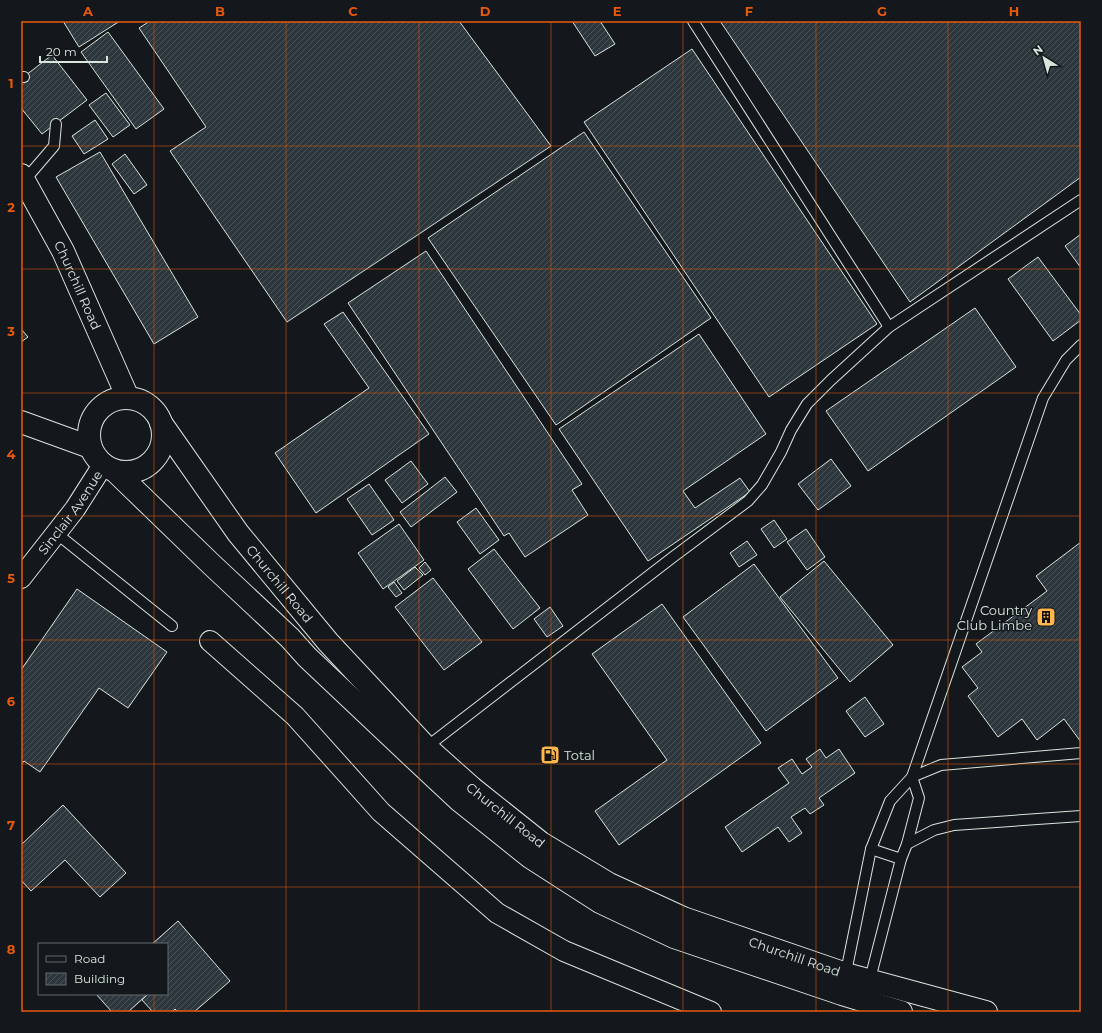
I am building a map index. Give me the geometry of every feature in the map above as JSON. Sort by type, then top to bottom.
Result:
[{"type":"highway","name":"Churchill Road","points":[[23,178],[63,251],[128,398],[142,402],[154,411],[238,533],[420,753]]},
{"type":"highway","points":[[21,422],[90,447],[88,435],[91,420],[100,408],[113,400],[128,398]]},
{"type":"highway","points":[[109,468],[129,473],[142,469],[153,461],[160,450],[163,436],[161,423]]},
{"type":"highway","name":"Churchill Road","points":[[90,447],[95,457],[109,468],[290,638],[307,658],[420,753],[472,788],[541,843],[609,884],[683,918],[844,984],[866,990],[986,1012]]},
{"type":"highway","name":"Churchill Road","points":[[866,990],[901,1012]]},
{"type":"street","name":"Sinclair Avenue","points":[[21,578],[109,468]]},
{"type":"street","points":[[210,641],[295,716],[381,812],[497,913],[564,951],[711,1012]]},
{"type":"lane","points":[[692,21],[889,327]]},
{"type":"lane","points":[[23,178],[54,146],[56,124]]},
{"type":"lane","points":[[420,753],[673,557],[748,501],[762,485],[781,452],[791,430],[807,404],[889,327],[1081,200]]},
{"type":"lane","points":[[844,984],[871,849],[890,801],[912,777],[1043,398],[1066,360],[1081,345]]},
{"type":"lane","points":[[56,533],[172,626]]},
{"type":"lane","points":[[912,777],[940,765],[1081,753]]},
{"type":"lane","points":[[866,990],[919,798],[912,777]]},
{"type":"lane","points":[[907,844],[934,830],[954,825],[1081,816]]},
{"type":"lane","points":[[871,849],[901,859]]},
{"type":"building","points":[[63,21],[120,21],[79,47]]},
{"type":"building","points":[[150,21],[459,21],[551,146],[287,322],[170,151],[206,127],[139,28]]},
{"type":"building","points":[[572,21],[600,21],[615,44],[595,56]]},
{"type":"building","points":[[720,21],[1081,21],[1081,177],[910,302]]},
{"type":"building","points":[[108,32],[164,109],[136,129],[81,52]]},
{"type":"building","points":[[692,49],[877,324],[769,397],[584,122]]},
{"type":"building","points":[[52,55],[87,100],[42,134],[21,108],[21,79]]},
{"type":"building","points":[[106,93],[130,125],[113,137],[89,105]]},
{"type":"building","points":[[95,120],[108,139],[84,154],[72,136]]},
{"type":"building","points":[[584,132],[711,318],[556,425],[428,238]]},
{"type":"building","points":[[100,152],[198,317],[154,344],[56,177]]},
{"type":"building","points":[[125,154],[147,185],[134,194],[112,164]]},
{"type":"building","points":[[1081,234],[1081,268],[1065,246]]},
{"type":"building","points":[[426,251],[582,484],[572,490],[588,515],[525,557],[509,533],[504,536],[348,303]]},
{"type":"building","points":[[1038,257],[1081,315],[1081,320],[1053,341],[1008,279]]},
{"type":"building","points":[[975,308],[1016,367],[868,471],[826,411]]},
{"type":"building","points":[[343,312],[429,434],[316,513],[275,453],[369,388],[324,324]]},
{"type":"building","points":[[21,329],[28,337],[21,342]]},
{"type":"building","points":[[699,334],[766,434],[683,491],[695,508],[740,478],[750,492],[648,561],[559,429]]},
{"type":"building","points":[[831,459],[851,486],[818,510],[798,484]]},
{"type":"building","points":[[411,461],[428,484],[402,503],[385,480]]},
{"type":"building","points":[[445,477],[457,492],[411,527],[400,512]]},
{"type":"building","points":[[369,484],[394,520],[372,535],[347,499]]},
{"type":"building","points":[[476,508],[499,540],[480,554],[457,522]]},
{"type":"building","points":[[774,520],[787,539],[774,548],[761,529]]},
{"type":"building","points":[[399,524],[424,560],[383,589],[358,553]]},
{"type":"building","points":[[806,529],[825,557],[807,570],[787,542]]},
{"type":"building","points":[[747,541],[757,555],[739,567],[730,553]]},
{"type":"building","name":"Country Club Limbe","points":[[1081,542],[1081,742],[1064,719],[1037,740],[1022,719],[998,737],[968,696],[978,688],[962,667],[982,652],[976,644],[1047,591],[1036,576]]},
{"type":"building","points":[[494,549],[540,608],[513,629],[468,569]]},
{"type":"building","points":[[824,561],[893,645],[850,682],[780,597]]},
{"type":"building","points":[[425,562],[431,570],[425,575],[419,568]]},
{"type":"building","points":[[754,564],[838,678],[766,731],[683,617]]},
{"type":"building","points":[[415,567],[423,575],[404,590],[397,581]]},
{"type":"building","points":[[433,578],[482,642],[444,670],[395,607]]},
{"type":"building","points":[[394,582],[402,593],[396,597],[388,587]]},
{"type":"building","points":[[77,589],[167,652],[128,708],[99,688],[40,772],[24,761],[21,765],[21,670]]},
{"type":"building","points":[[662,604],[761,743],[619,845],[595,811],[667,760],[592,654]]},
{"type":"building","points":[[550,607],[563,626],[547,637],[534,619]]},
{"type":"building","points":[[865,697],[884,724],[865,737],[846,711]]},
{"type":"building","points":[[820,749],[826,758],[839,749],[855,773],[819,798],[824,805],[810,814],[805,808],[791,817],[802,833],[789,842],[778,827],[742,852],[725,827],[789,783],[778,768],[792,759],[802,774],[812,767],[806,759]]},
{"type":"building","points":[[63,805],[126,873],[100,897],[65,860],[31,891],[21,880],[21,845]]},
{"type":"building","points":[[178,921],[230,981],[194,1012],[178,1012],[175,1009],[172,1012],[153,1012],[142,1000],[147,995],[168,995],[168,943],[153,943]]},
{"type":"building","points":[[97,995],[147,995],[128,1012],[112,1012]]},
{"type":"place","name":"Country Club Limbe","points":[[1046,617]]},
{"type":"place","name":"Total","points":[[550,755]]}]
